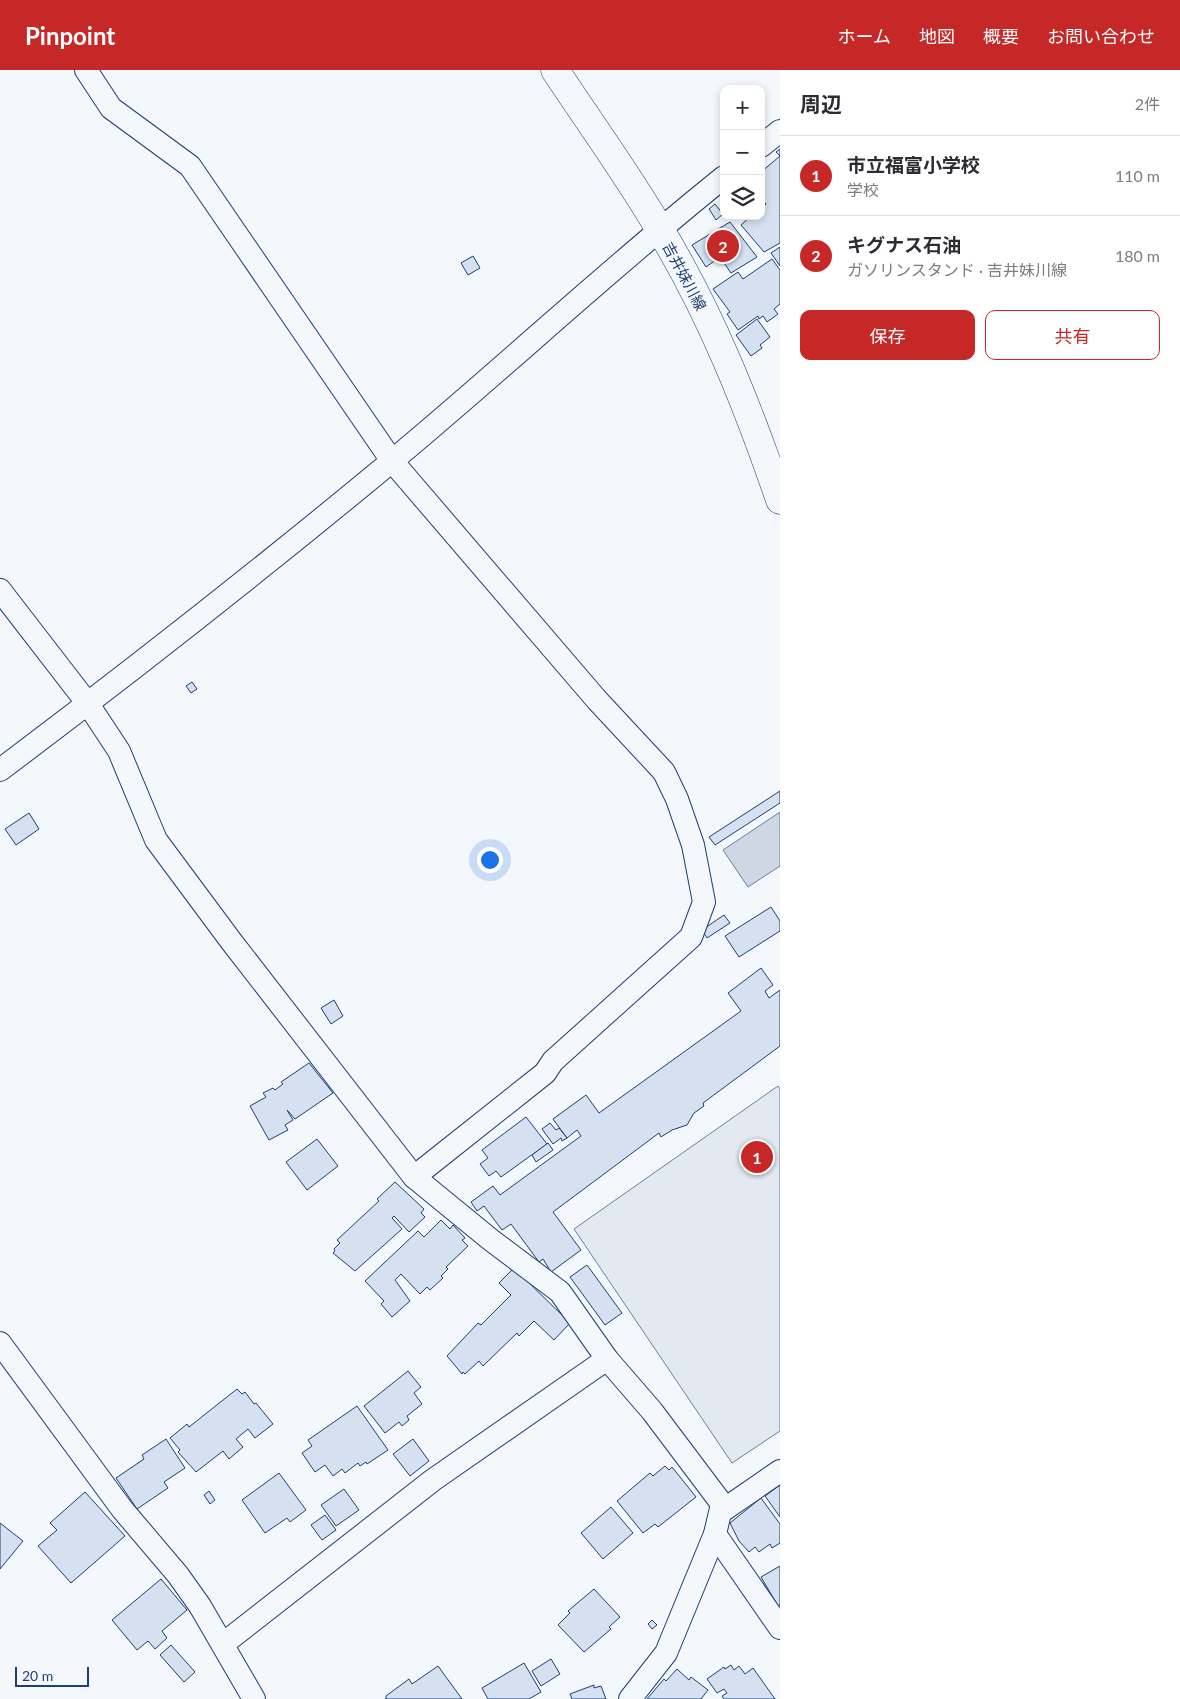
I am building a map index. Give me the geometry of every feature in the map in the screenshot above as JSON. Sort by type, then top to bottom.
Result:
[{"type":"main road","name":"吉井妹川線","points":[[555,70],[660,228],[702,308],[753,422],[780,500]]},
{"type":"street","points":[[86,70],[111,108],[190,166],[392,461],[597,700],[664,772],[677,799],[693,845],[704,902],[691,937],[553,1061],[545,1073],[414,1177]]},
{"type":"street","points":[[765,143],[780,131]]},
{"type":"street","points":[[0,770],[88,704],[392,461],[660,228],[720,180]]},
{"type":"street","points":[[0,590],[88,704],[119,751],[156,840],[237,949],[414,1177],[491,1240],[560,1292],[608,1359],[652,1411],[722,1504],[722,1511],[715,1534],[666,1653],[630,1699]]},
{"type":"street","points":[[0,1343],[122,1509],[178,1575],[200,1606],[254,1699]]},
{"type":"street","points":[[223,1644],[433,1480],[608,1359]]},
{"type":"street","points":[[722,1511],[780,1471]]},
{"type":"street","points":[[715,1534],[780,1628]]},
{"type":"shaded area","points":[[780,812],[780,866],[748,887],[723,850]]},
{"type":"shaded area","points":[[778,1086],[780,1089],[780,1431],[732,1463],[574,1229]]},
{"type":"building","points":[[780,156],[780,243],[764,252],[741,225],[747,220],[765,220],[765,169]]},
{"type":"building","points":[[715,204],[720,210],[720,217],[716,220],[709,209]]},
{"type":"building","points":[[730,222],[757,257],[731,273],[720,257],[706,267],[692,245]]},
{"type":"building","points":[[780,247],[780,266],[771,253]]},
{"type":"building","points":[[473,256],[480,268],[468,275],[461,263]]},
{"type":"building","points":[[772,259],[780,270],[780,304],[774,309],[778,314],[767,322],[763,316],[759,319],[758,316],[738,330],[727,314],[730,312],[713,289],[738,272],[743,279]]},
{"type":"building","points":[[757,319],[770,337],[760,345],[762,348],[751,356],[736,335]]},
{"type":"building","points":[[192,682],[197,689],[191,693],[186,686]]},
{"type":"building","points":[[780,791],[780,803],[715,845],[709,837]]},
{"type":"building","points":[[29,813],[39,829],[16,845],[5,829]]},
{"type":"building","points":[[771,907],[780,921],[780,931],[739,957],[725,936]]},
{"type":"building","points":[[724,915],[730,923],[707,938],[702,930]]},
{"type":"building","points":[[761,968],[773,985],[765,991],[769,998],[780,990],[780,1046],[703,1103],[704,1106],[694,1113],[687,1125],[672,1130],[661,1137],[659,1133],[553,1212],[581,1250],[551,1272],[543,1259],[539,1262],[511,1224],[502,1230],[484,1206],[477,1211],[471,1202],[493,1186],[500,1195],[581,1136],[577,1130],[567,1138],[553,1119],[586,1095],[599,1113],[741,1011],[728,993]]},
{"type":"building","points":[[334,1000],[343,1016],[331,1024],[321,1008]]},
{"type":"building","points":[[309,1063],[333,1093],[295,1119],[287,1110],[293,1120],[285,1125],[288,1130],[269,1140],[250,1106],[266,1097],[263,1093],[273,1088],[275,1090],[283,1084],[281,1082]]},
{"type":"building","points":[[526,1117],[547,1144],[501,1177],[496,1171],[489,1176],[480,1164],[488,1158],[482,1150]]},
{"type":"building","points":[[550,1123],[556,1130],[559,1128],[567,1138],[562,1141],[561,1138],[553,1144],[542,1129]]},
{"type":"building","points":[[317,1139],[338,1166],[307,1190],[286,1162]]},
{"type":"building","points":[[548,1143],[553,1150],[536,1162],[532,1155]]},
{"type":"building","points":[[395,1182],[424,1209],[421,1213],[425,1217],[409,1232],[394,1216],[392,1218],[402,1229],[355,1271],[333,1253],[340,1243],[337,1240],[379,1201],[377,1199]]},
{"type":"building","points":[[441,1220],[450,1229],[453,1225],[465,1238],[462,1240],[468,1246],[446,1267],[448,1269],[441,1276],[443,1278],[430,1290],[427,1287],[420,1294],[401,1274],[395,1280],[410,1301],[392,1317],[381,1304],[384,1301],[365,1281],[418,1231],[424,1237]]},
{"type":"building","points":[[587,1265],[622,1313],[605,1325],[570,1277]]},
{"type":"building","points":[[514,1268],[570,1323],[554,1340],[534,1321],[519,1336],[517,1333],[483,1366],[479,1361],[465,1374],[463,1372],[462,1374],[447,1356],[478,1323],[481,1325],[511,1295],[499,1283]]},
{"type":"building","points":[[408,1371],[421,1387],[414,1393],[422,1404],[407,1416],[409,1420],[402,1426],[399,1422],[385,1433],[364,1406]]},
{"type":"building","points":[[237,1389],[242,1394],[245,1392],[273,1424],[255,1438],[248,1429],[236,1439],[243,1447],[229,1459],[223,1451],[196,1472],[178,1452],[180,1450],[170,1438],[187,1424],[189,1427]]},
{"type":"building","points":[[357,1406],[388,1450],[367,1464],[366,1462],[360,1466],[358,1463],[345,1473],[342,1469],[333,1476],[325,1465],[315,1472],[302,1453],[312,1446],[308,1440]]},
{"type":"building","points":[[166,1439],[185,1468],[164,1482],[168,1488],[137,1509],[116,1478],[144,1459],[142,1455]]},
{"type":"building","points":[[413,1439],[429,1461],[410,1476],[393,1454]]},
{"type":"building","points":[[665,1466],[669,1470],[672,1467],[696,1497],[658,1527],[655,1524],[643,1533],[617,1501],[650,1473],[653,1476]]},
{"type":"building","points":[[279,1473],[306,1510],[290,1522],[287,1518],[265,1533],[242,1500]]},
{"type":"building","points":[[780,1485],[780,1517],[765,1496]]},
{"type":"building","points":[[344,1489],[359,1510],[336,1526],[321,1505]]},
{"type":"building","points":[[209,1491],[215,1500],[210,1504],[204,1495]]},
{"type":"building","points":[[85,1492],[125,1536],[71,1583],[38,1546],[57,1530],[50,1523]]},
{"type":"building","points":[[761,1498],[780,1524],[780,1543],[772,1548],[770,1544],[759,1552],[755,1547],[749,1552],[739,1541],[730,1523]]},
{"type":"building","points":[[611,1507],[633,1533],[603,1559],[581,1533]]},
{"type":"building","points":[[325,1515],[336,1530],[322,1540],[311,1525]]},
{"type":"building","points":[[0,1523],[23,1541],[0,1569]]},
{"type":"building","points":[[780,1566],[780,1605],[778,1606],[761,1577]]},
{"type":"building","points":[[161,1579],[187,1610],[162,1631],[167,1638],[155,1649],[148,1641],[137,1650],[112,1620]]},
{"type":"building","points":[[594,1589],[620,1617],[609,1627],[611,1629],[584,1652],[558,1625],[570,1613],[568,1611]]},
{"type":"building","points":[[652,1620],[657,1625],[652,1629],[648,1624]]},
{"type":"building","points":[[171,1645],[195,1672],[184,1682],[160,1655]]},
{"type":"building","points":[[551,1659],[560,1674],[541,1686],[532,1671]]},
{"type":"building","points":[[524,1663],[541,1692],[529,1699],[488,1699],[482,1688]]},
{"type":"building","points":[[731,1665],[734,1670],[739,1666],[745,1674],[753,1668],[775,1699],[724,1699],[722,1696],[727,1693],[724,1689],[717,1693],[707,1679],[724,1667],[725,1669]]},
{"type":"building","points":[[438,1666],[462,1699],[386,1699],[386,1696],[409,1679],[412,1684]]},
{"type":"building","points":[[677,1669],[689,1680],[691,1677],[708,1690],[701,1699],[647,1699],[664,1679],[666,1681]]},
{"type":"building","points":[[594,1685],[594,1688],[601,1686],[606,1699],[572,1699],[570,1694]]},
{"type":"place","name":"キグナス石油","points":[[723,246]]},
{"type":"place","name":"市立福富小学校","points":[[757,1157]]}]
